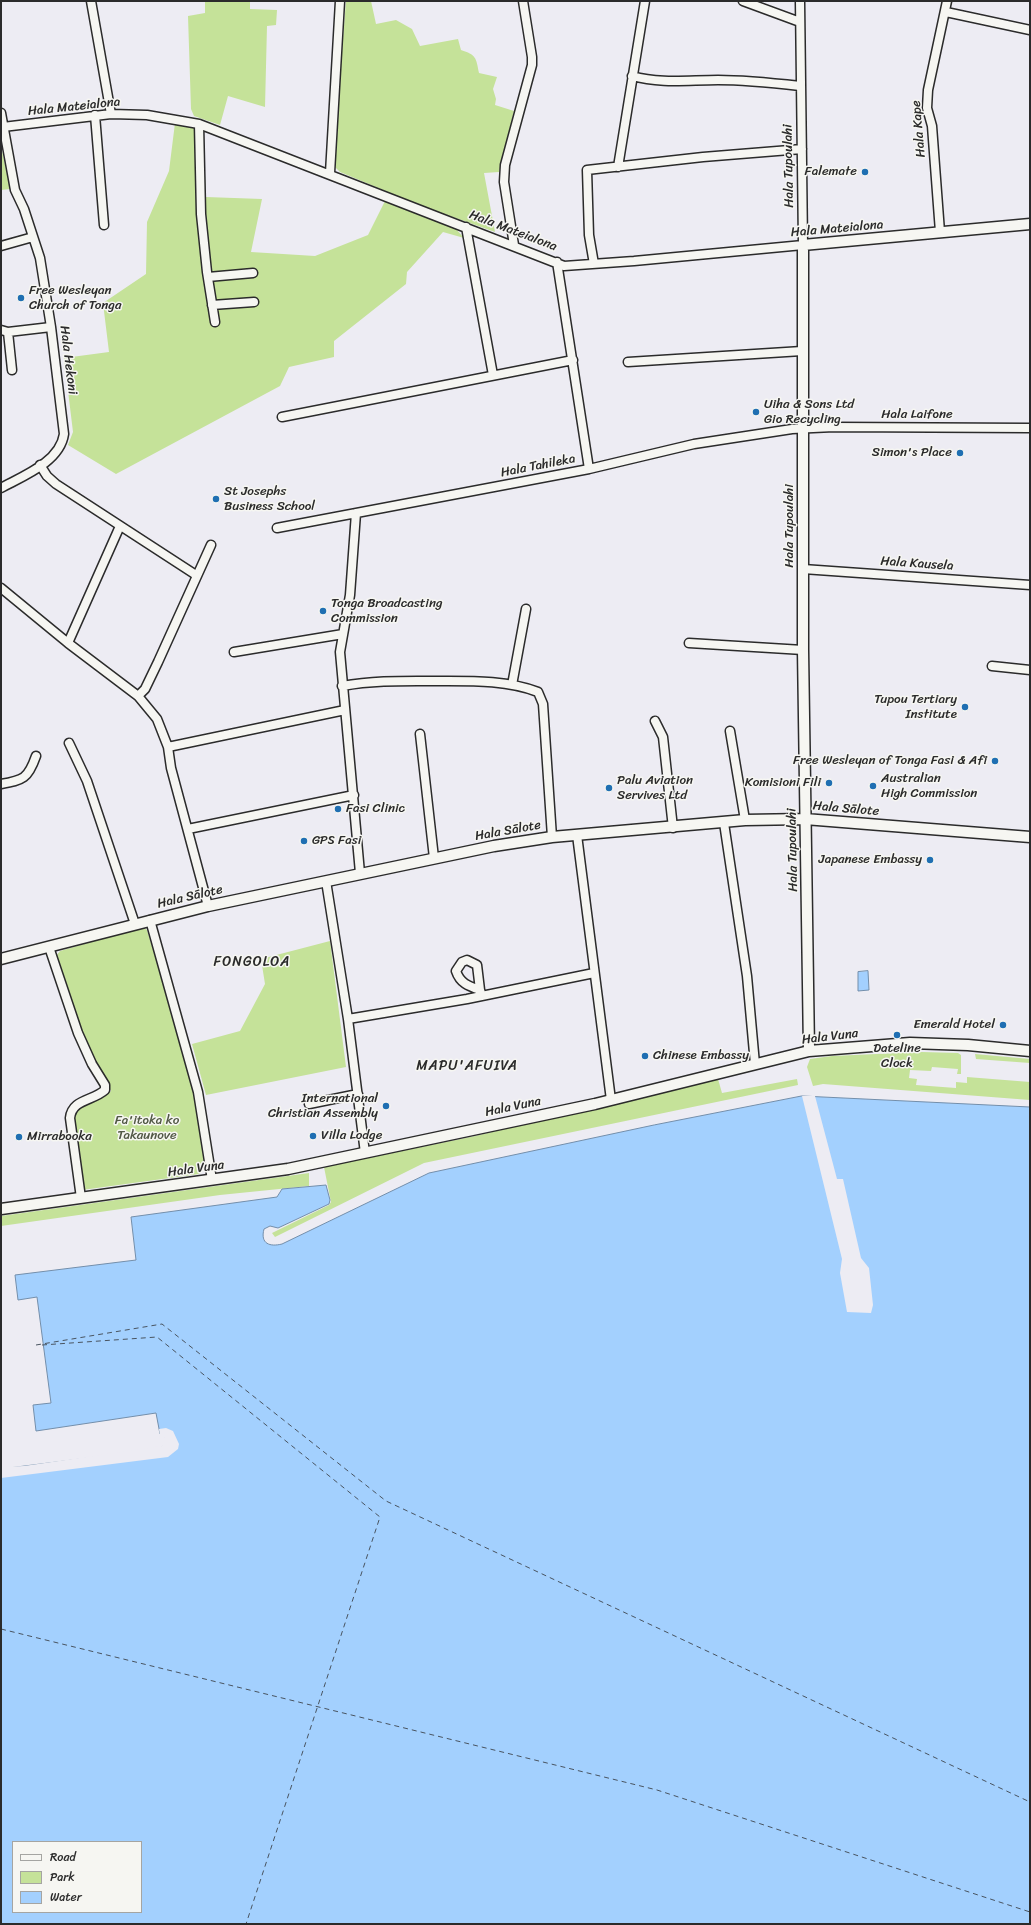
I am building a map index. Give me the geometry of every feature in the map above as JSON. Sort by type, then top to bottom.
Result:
[{"type":"main road","name":"Hala Mateialona","points":[[803,245],[1030,224]]},
{"type":"main road","name":"Hala Tupoulahi","points":[[803,245],[803,650],[809,1051]]},
{"type":"main road","name":"Hala Sālote","points":[[1,959],[208,906],[434,858],[494,846],[552,837],[673,828],[745,820],[805,819],[1030,838]]},
{"type":"main road","name":"Hala Vuna","points":[[1,1209],[288,1169],[611,1100],[809,1051],[910,1043],[968,1045],[1030,1051]]},
{"type":"street","points":[[91,1],[111,114]]},
{"type":"street","points":[[330,173],[340,1]]},
{"type":"street","points":[[514,245],[504,182],[505,165],[532,65],[523,1]]},
{"type":"street","points":[[618,167],[645,1]]},
{"type":"street","points":[[743,1],[800,22]]},
{"type":"street","name":"Hala Tupoulahi","points":[[800,1],[803,245]]},
{"type":"street","name":"Hala Kape","points":[[940,232],[932,126],[927,108],[928,90],[946,12],[947,1]]},
{"type":"street","points":[[946,12],[1030,30]]},
{"type":"street","points":[[632,76],[648,80],[674,82],[716,80],[752,81],[800,86]]},
{"type":"street","name":"Hala Hekoni","points":[[1,114],[15,190],[40,258],[51,327],[64,434],[59,450],[40,465],[1,488]]},
{"type":"street","name":"Hala Mateialona","points":[[4,127],[111,114],[147,115],[199,124],[330,173],[564,266],[803,245]]},
{"type":"street","points":[[95,115],[104,225]]},
{"type":"street","points":[[199,124],[201,214],[215,322]]},
{"type":"street","points":[[594,264],[589,235],[587,170],[703,156],[802,149]]},
{"type":"street","points":[[466,227],[493,375]]},
{"type":"street","points":[[1,246],[33,237]]},
{"type":"street","points":[[557,262],[574,360],[589,469]]},
{"type":"street","points":[[208,277],[253,273]]},
{"type":"street","points":[[212,305],[254,302]]},
{"type":"street","points":[[12,370],[5,331],[51,327]]},
{"type":"street","points":[[628,362],[802,351]]},
{"type":"street","points":[[282,417],[574,360]]},
{"type":"street","name":"Hala Laifone","points":[[803,428],[1030,428]]},
{"type":"street","name":"Hala Tahileka","points":[[277,528],[589,469],[694,444],[803,428]]},
{"type":"street","points":[[40,465],[46,476],[56,484],[196,574]]},
{"type":"street","points":[[356,513],[350,594],[340,652],[360,873]]},
{"type":"street","points":[[68,643],[120,526]]},
{"type":"street","points":[[138,696],[145,689],[196,574],[211,545]]},
{"type":"street","name":"Hala Kausela","points":[[803,569],[1030,585]]},
{"type":"street","points":[[1,588],[68,643],[138,696],[157,719],[168,748],[171,768],[208,906]]},
{"type":"street","points":[[512,686],[526,609]]},
{"type":"street","points":[[234,652],[343,634]]},
{"type":"street","points":[[689,643],[803,650]]},
{"type":"street","points":[[992,666],[1030,670]]},
{"type":"street","points":[[342,686],[374,681],[474,681],[512,686],[538,692],[543,704],[552,837]]},
{"type":"street","points":[[168,748],[345,710]]},
{"type":"street","points":[[654,722],[662,737],[673,828]]},
{"type":"street","points":[[730,731],[745,820]]},
{"type":"street","points":[[420,734],[434,858]]},
{"type":"street","points":[[69,743],[87,781],[136,924]]},
{"type":"street","points":[[1,784],[21,780],[32,769],[36,756]]},
{"type":"street","points":[[188,829],[354,795]]},
{"type":"street","points":[[724,823],[747,976],[755,1064]]},
{"type":"street","points":[[577,835],[611,1100]]},
{"type":"street","points":[[326,881],[348,1020],[365,1153]]},
{"type":"street","points":[[150,920],[198,1092],[212,1180]]},
{"type":"street","points":[[49,946],[78,1033],[92,1064],[105,1084],[105,1090],[100,1095],[75,1106],[71,1111],[70,1118],[81,1198]]},
{"type":"street","points":[[348,1020],[481,993],[594,973]]},
{"type":"street","points":[[309,1104],[358,1094]]},
{"type":"green space","points":[[205,1],[250,1],[250,9],[277,10],[276,25],[267,26],[265,107],[228,96],[220,125],[194,116],[191,109],[188,16],[205,13]]},
{"type":"green space","points":[[346,1],[371,1],[376,24],[396,20],[412,29],[420,46],[458,39],[461,50],[470,53],[476,60],[479,73],[497,77],[493,89],[496,99],[495,105],[514,111],[499,172],[484,173],[495,232],[419,205],[340,172],[333,165]]},
{"type":"green space","points":[[175,123],[203,129],[206,197],[262,199],[251,252],[315,256],[368,235],[385,201],[456,229],[464,238],[443,232],[407,272],[406,284],[334,341],[334,357],[289,367],[280,386],[116,474],[68,445],[73,432],[64,358],[109,352],[103,303],[146,274],[147,222],[169,171]]},
{"type":"green space","points":[[1,146],[10,189],[1,190]]},
{"type":"green space","name":"Fa'itoka ko Takaunove","points":[[143,927],[147,930],[177,1029],[193,1091],[206,1166],[199,1174],[82,1190],[72,1115],[80,1107],[111,1091],[89,1049],[72,1010],[56,956],[60,951]]},
{"type":"green space","points":[[330,941],[346,1067],[206,1095],[192,1044],[240,1031],[265,984],[261,959]]},
{"type":"green space","points":[[922,1052],[958,1053],[961,1055],[961,1074],[957,1074],[958,1069],[932,1067],[931,1071],[910,1070],[909,1078],[917,1079],[916,1085],[956,1088],[956,1082],[967,1083],[967,1077],[1030,1082],[1030,1100],[823,1084],[813,1086],[807,1067],[810,1059],[832,1056]]},
{"type":"green space","points":[[975,1054],[1030,1059],[1030,1063],[976,1059]]},
{"type":"green space","points":[[718,1079],[722,1093],[797,1079],[798,1085],[424,1163],[275,1237],[272,1233],[329,1205],[331,1202],[324,1167],[475,1136]]},
{"type":"green space","points":[[309,1173],[309,1186],[220,1195],[1,1226],[1,1216]]},
{"type":"water","points":[[868,971],[869,990],[858,991],[858,972]]},
{"type":"water","points":[[802,1096],[1030,1107],[1030,1924],[1,1924],[1,1469],[159,1449],[167,1443],[164,1434],[160,1434],[156,1413],[36,1431],[33,1405],[51,1403],[37,1297],[18,1300],[15,1275],[136,1260],[131,1217],[277,1197],[282,1189],[326,1185],[330,1200],[329,1204],[278,1228],[270,1226],[264,1229],[263,1238],[267,1243],[270,1245],[282,1244],[429,1173],[654,1125]]},
{"type":"pier","points":[[802,1096],[815,1096],[837,1179],[843,1179],[861,1258],[869,1268],[873,1305],[871,1313],[847,1312],[840,1273],[842,1259]]},
{"type":"pier","points":[[166,1428],[173,1431],[179,1444],[178,1449],[168,1457],[1,1478],[1,1467],[24,1466],[162,1446],[165,1439],[163,1436],[160,1436],[159,1429]]},
{"type":"ferry route","points":[[36,1345],[162,1324],[386,1501],[1030,1802]]},
{"type":"ferry route","points":[[42,1345],[157,1337],[380,1517],[246,1924]]},
{"type":"ferry route","points":[[1,1629],[657,1790],[1030,1912]]},
{"type":"place","name":"Falemate","points":[[865,172]]},
{"type":"place","name":"Free Wesleyan Church of Tonga","points":[[21,298]]},
{"type":"place","name":"Uiha & Sons Ltd Gio Recycling","points":[[756,412]]},
{"type":"place","name":"Simon's Place","points":[[960,453]]},
{"type":"place","name":"St Josephs Business School","points":[[216,499]]},
{"type":"place","name":"Tonga Broadcasting Commission","points":[[323,611]]},
{"type":"place","name":"Tupou Tertiary Institute","points":[[965,707]]},
{"type":"place","name":"Free Wesleyan of Tonga Fasi & Afi","points":[[995,761]]},
{"type":"place","name":"Komisioni Fili","points":[[829,783]]},
{"type":"place","name":"Australian High Commission","points":[[873,786]]},
{"type":"place","name":"Palu Aviation Servives Ltd","points":[[609,788]]},
{"type":"place","name":"Fasi Clinic","points":[[338,809]]},
{"type":"place","name":"GPS Fasi","points":[[304,841]]},
{"type":"place","name":"Japanese Embassy","points":[[930,860]]},
{"type":"place","name":"Emerald Hotel","points":[[1003,1025]]},
{"type":"place","name":"Dateline Clock","points":[[897,1035]]},
{"type":"place","name":"Chinese Embassy","points":[[645,1056]]},
{"type":"place","name":"International Christian Assembly","points":[[386,1106]]},
{"type":"place","name":"Villa Lodge","points":[[313,1136]]},
{"type":"place","name":"Mirrabooka","points":[[19,1137]]},
{"type":"district","name":"FONGOLOA","points":[[252,962]]},
{"type":"district","name":"MAPU'AFUIVA","points":[[467,1066]]}]
